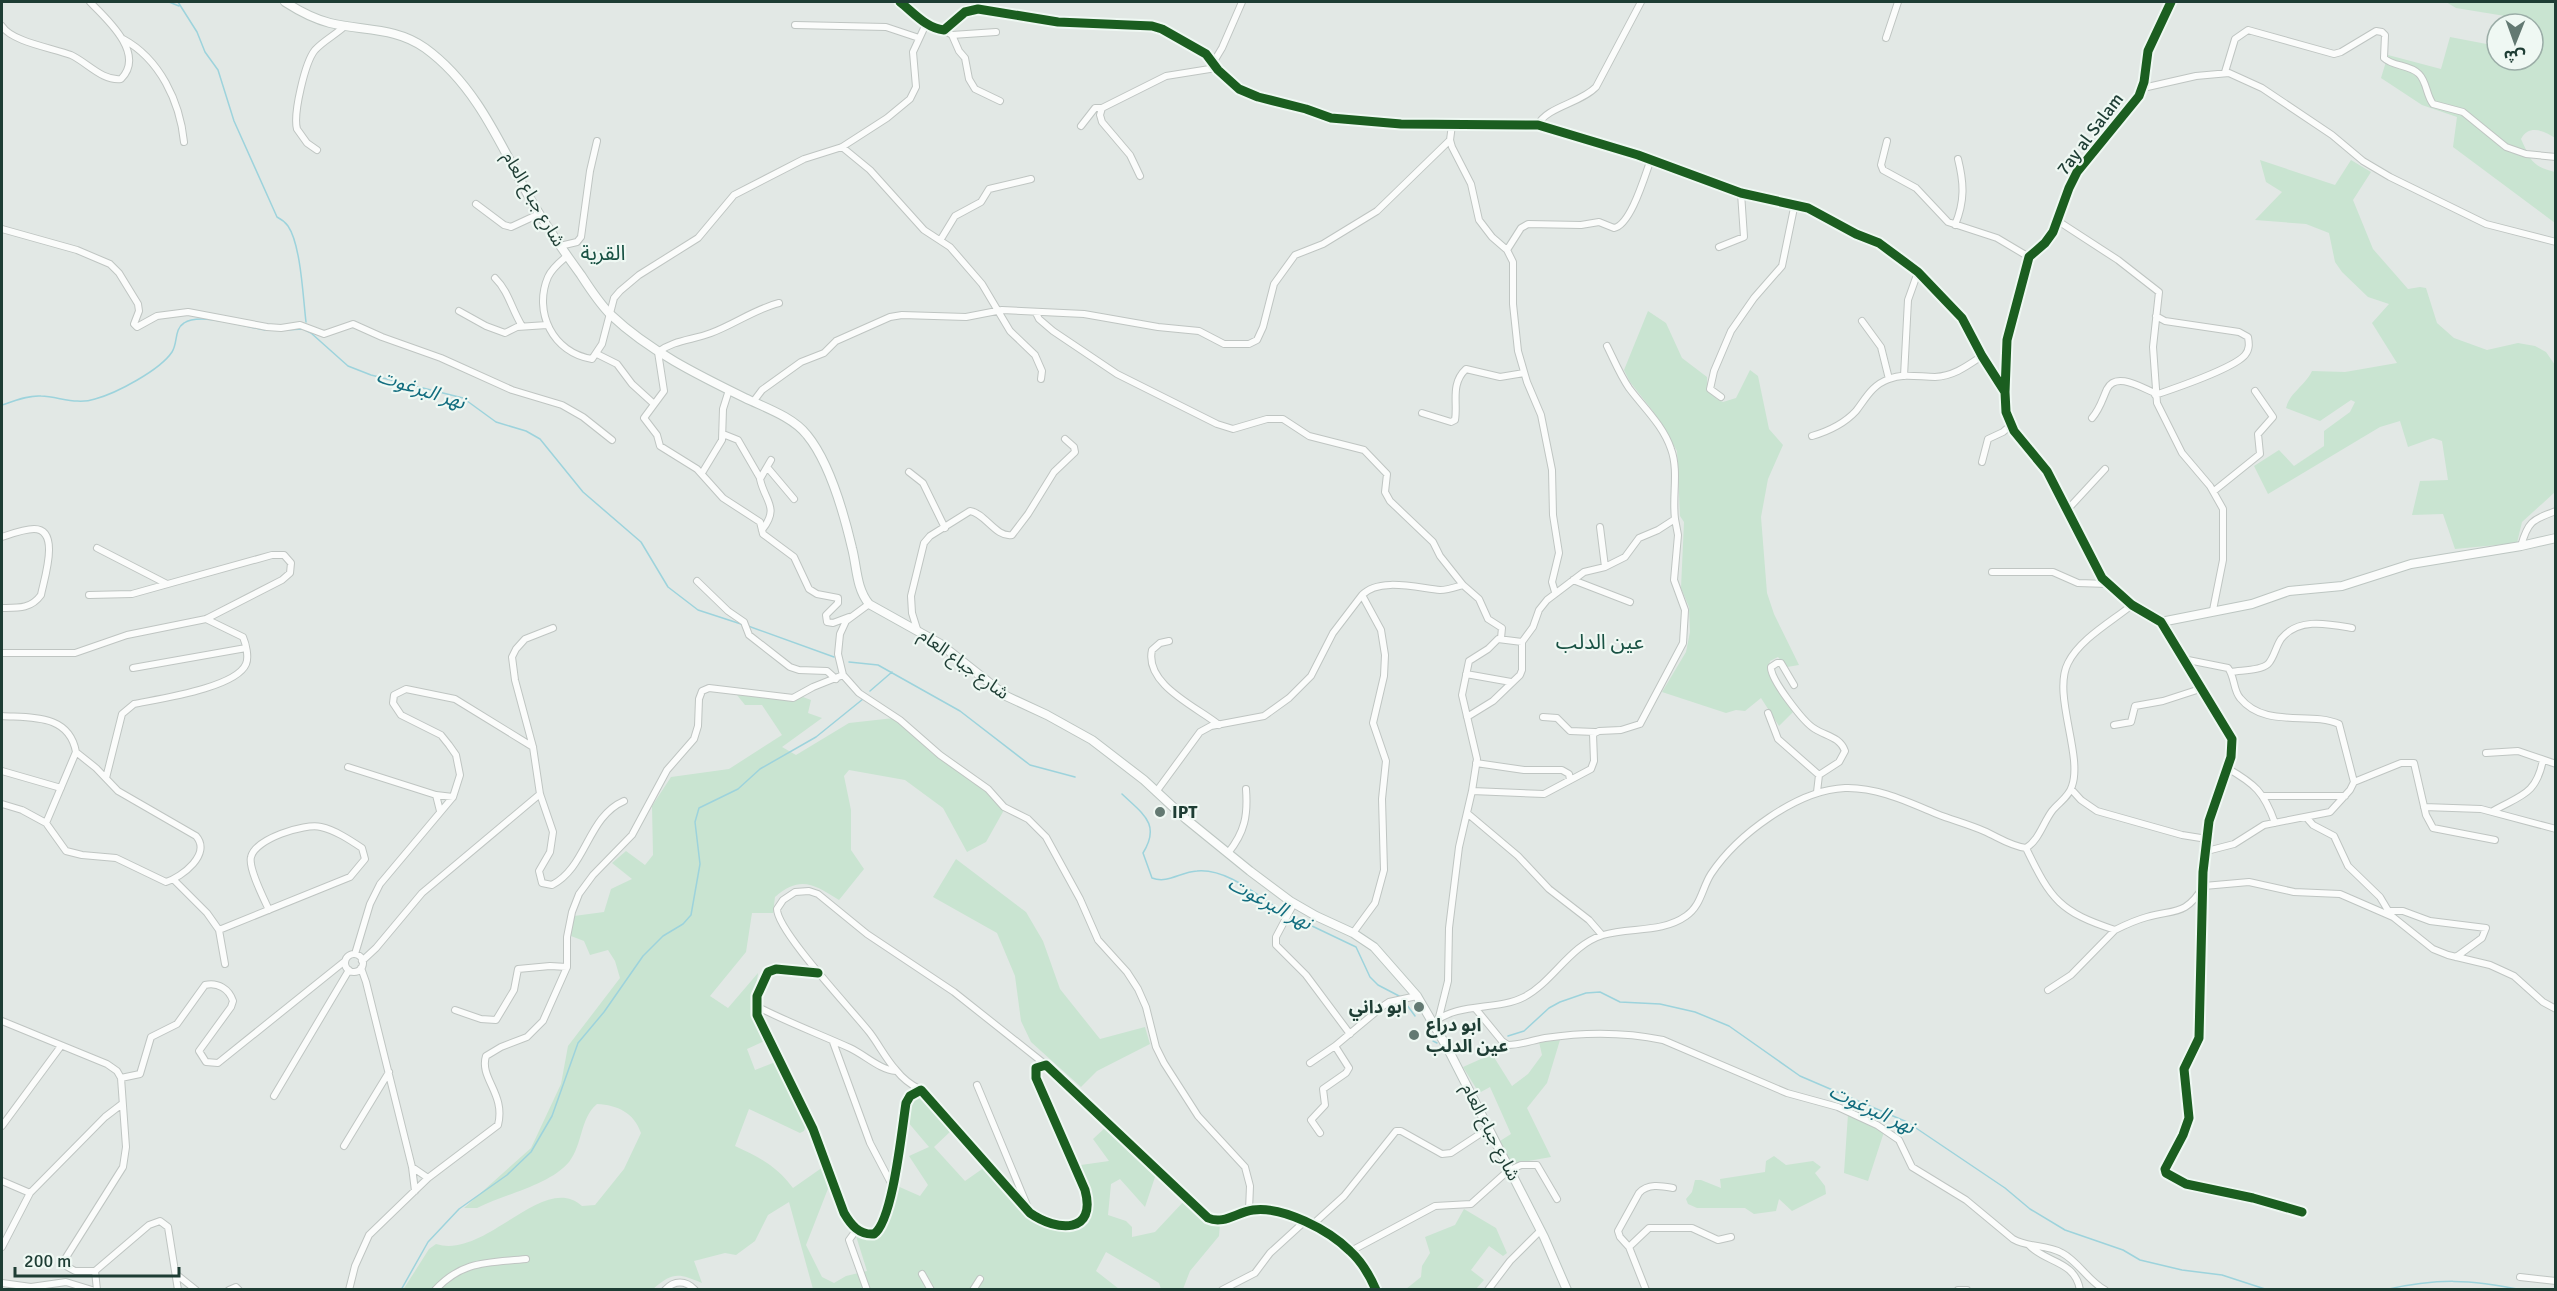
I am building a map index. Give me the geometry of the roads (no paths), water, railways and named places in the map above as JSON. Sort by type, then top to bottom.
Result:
[{"type":"main road","name":"شارع جباع العام","points":[[285,2],[311,17],[345,26],[381,30],[405,36],[440,60],[476,102],[498,136],[539,214],[611,315],[658,352],[799,426],[820,454],[849,536],[861,593],[869,604],[917,629],[1006,696],[1092,740],[1292,908],[1353,933],[1374,947],[1413,997],[1436,1020],[1541,1230],[1567,1290]]},
{"type":"main road","name":"7ay al Salam","points":[[2029,257],[2048,240],[2058,221],[2073,177],[2134,104],[2143,88],[2148,51],[2171,2]]},
{"type":"main road","points":[[2029,257],[2008,334],[2006,412],[2011,425],[2044,465],[2099,573],[2132,605],[2161,622],[2252,604],[2289,591],[2342,586],[2411,564],[2556,538]]},
{"type":"street","points":[[2,26],[19,38],[72,56],[114,80],[121,79],[128,68],[126,43],[90,2]]},
{"type":"street","points":[[1215,65],[1242,2]]},
{"type":"street","points":[[1538,125],[1546,115],[1589,96],[1641,2]]},
{"type":"street","points":[[1886,38],[1898,2]]},
{"type":"street","points":[[906,3],[926,24],[952,35],[966,60],[969,79],[975,88],[1000,100]]},
{"type":"street","points":[[944,30],[965,12],[978,9],[1058,22],[1152,26],[1198,48],[1233,84],[1246,93],[1341,121],[1538,125],[1651,159],[1741,193],[1795,203],[1879,243],[1918,272],[1962,318],[1982,357],[2005,392]]},
{"type":"street","points":[[602,305],[614,298],[639,275],[698,238],[734,195],[804,159],[842,147],[888,118],[910,99],[916,87],[913,52],[926,24]]},
{"type":"street","points":[[795,25],[886,27],[919,38]]},
{"type":"street","points":[[317,150],[307,143],[297,129],[300,96],[310,57],[345,26]]},
{"type":"street","points":[[2225,72],[2235,39],[2248,30],[2334,54],[2376,31],[2382,32],[2385,35],[2384,58],[2420,74],[2433,104],[2463,112],[2506,147],[2526,154],[2556,157]]},
{"type":"street","points":[[952,35],[996,32]]},
{"type":"street","points":[[123,39],[135,45],[160,74],[176,101],[182,121],[184,142]]},
{"type":"street","points":[[1081,126],[1095,108],[1102,108],[1167,76],[1215,65]]},
{"type":"street","points":[[2143,88],[2225,72],[2262,88],[2332,135],[2363,160],[2399,181],[2486,224],[2556,242]]},
{"type":"street","points":[[1102,108],[1100,115],[1102,122],[1130,155],[1140,176]]},
{"type":"street","points":[[1452,125],[1450,140],[1471,183],[1479,220],[1492,237],[1508,250],[1513,262],[1514,320],[1524,373],[1541,415],[1552,470],[1552,506],[1558,553],[1552,582],[1555,592]]},
{"type":"street","points":[[753,402],[762,390],[801,362],[824,353],[836,341],[890,318],[912,314],[966,317],[997,311],[1094,315],[1158,327],[1198,331],[1224,344],[1249,344],[1257,340],[1263,327],[1274,284],[1295,255],[1323,244],[1377,211],[1450,140]]},
{"type":"street","points":[[560,246],[577,242],[581,237],[590,171],[597,141]]},
{"type":"street","points":[[1887,141],[1881,165],[1883,171],[1916,188],[1943,217],[1955,225],[1998,238],[2029,257]]},
{"type":"street","points":[[842,147],[870,170],[924,230],[941,239],[982,284],[1010,331],[1035,355],[1042,371],[1041,379]]},
{"type":"street","points":[[1508,250],[1521,228],[1528,224],[1581,225],[1599,222],[1614,228],[1620,226],[1633,207],[1651,159]]},
{"type":"street","points":[[1955,225],[1960,213],[1963,191],[1958,159]]},
{"type":"street","points":[[941,239],[952,219],[981,202],[989,189],[1031,179]]},
{"type":"street","points":[[1719,247],[1744,237],[1741,193]]},
{"type":"street","points":[[1721,397],[1710,389],[1714,371],[1731,331],[1754,298],[1782,266],[1795,203]]},
{"type":"street","points":[[477,204],[507,226],[516,225],[539,214]]},
{"type":"street","points":[[2058,221],[2157,289],[2160,300],[2152,347],[2155,394],[2160,411],[2182,453],[2214,491],[2223,509],[2224,542],[2213,610]]},
{"type":"street","points":[[2,229],[77,250],[110,264],[124,280],[138,304],[139,311],[134,324],[136,327],[157,316],[188,312],[267,327],[281,328],[300,325],[324,334],[353,324],[441,358],[512,390],[562,405],[583,417],[612,440]]},
{"type":"street","points":[[567,256],[552,271],[546,284],[543,300],[547,325],[558,343],[589,359],[593,358],[597,354],[611,315],[614,298]]},
{"type":"street","points":[[1904,376],[1908,300],[1918,272]]},
{"type":"street","points":[[495,278],[506,289],[510,305],[522,326]]},
{"type":"street","points":[[779,303],[763,308],[726,327],[670,345],[658,352],[664,388],[644,418],[657,435],[660,446],[702,473],[723,498],[760,522],[762,530],[772,542],[794,557],[809,589],[817,594],[838,598],[839,602],[826,615],[827,622],[835,623],[869,604]]},
{"type":"street","points":[[459,311],[486,326],[506,333],[522,326],[547,325]]},
{"type":"street","points":[[1036,313],[1038,319],[1058,335],[1117,374],[1217,424],[1233,429],[1267,419],[1283,419],[1312,438],[1364,450],[1387,474],[1385,492],[1390,501],[1433,542],[1440,556],[1479,599],[1488,619],[1502,628],[1501,638]]},
{"type":"street","points":[[2092,418],[2100,408],[2108,388],[2116,381],[2125,381],[2155,394],[2191,383],[2234,362],[2244,356],[2249,345],[2248,337],[2239,332],[2165,321],[2156,316]]},
{"type":"street","points":[[1863,321],[1881,347],[1889,379]]},
{"type":"street","points":[[2154,325],[2165,321]]},
{"type":"street","points":[[1543,717],[1557,718],[1570,731],[1621,730],[1640,724],[1683,643],[1685,610],[1674,580],[1678,535],[1671,449],[1645,405],[1619,373],[1607,346]]},
{"type":"street","points":[[597,354],[617,364],[632,384],[654,404]]},
{"type":"street","points":[[1812,436],[1841,424],[1857,410],[1870,391],[1889,379],[1904,376],[1943,376],[1958,372],[1982,357]]},
{"type":"street","points":[[1422,413],[1445,421],[1455,420],[1455,394],[1461,374],[1466,369],[1500,377],[1524,373]]},
{"type":"street","points":[[702,473],[719,446],[723,434],[723,409],[729,390]]},
{"type":"street","points":[[2214,491],[2260,454],[2258,434],[2273,417],[2255,391]]},
{"type":"street","points":[[1982,462],[1988,439],[2011,425]]},
{"type":"street","points":[[723,434],[738,440],[760,478],[772,508],[770,520],[762,530]]},
{"type":"street","points":[[917,629],[912,614],[911,596],[922,547],[930,536],[966,512],[972,511],[1005,535],[1012,535],[1033,507],[1054,472],[1075,452],[1074,447],[1065,439]]},
{"type":"street","points":[[760,478],[769,464],[794,499]]},
{"type":"street","points":[[2068,509],[2105,469]]},
{"type":"street","points":[[909,471],[923,483],[945,528]]},
{"type":"street","points":[[2521,546],[2526,527],[2530,523],[2556,512]]},
{"type":"street","points":[[1467,717],[1493,701],[1522,670],[1522,642],[1533,627],[1542,605],[1555,592],[1584,572],[1605,567],[1625,557],[1639,538],[1675,519]]},
{"type":"street","points":[[1600,527],[1605,567]]},
{"type":"street","points":[[2,537],[33,528],[40,530],[48,538],[50,548],[41,595],[37,600],[23,607],[2,608]]},
{"type":"street","points":[[97,548],[168,585]]},
{"type":"street","points":[[2,653],[75,653],[127,635],[206,619],[282,580],[292,568],[288,557],[272,555],[132,594],[89,595]]},
{"type":"street","points":[[1992,572],[2053,572],[2078,583],[2108,584]]},
{"type":"street","points":[[1572,580],[1630,602]]},
{"type":"street","points":[[697,581],[745,624],[748,633],[790,668],[827,671],[836,679]]},
{"type":"street","points":[[1156,792],[1196,736],[1206,728],[1264,716],[1289,698],[1311,676],[1333,633],[1367,590],[1375,587],[1414,585],[1443,590],[1464,585]]},
{"type":"street","points":[[1353,933],[1375,903],[1384,870],[1382,799],[1386,761],[1373,723],[1385,662],[1381,630],[1362,595]]},
{"type":"street","points":[[2025,848],[2032,844],[2052,811],[2072,789],[2073,755],[2065,702],[2066,666],[2080,647],[2132,605]]},
{"type":"street","points":[[852,615],[842,627],[838,641],[838,654],[843,675],[859,693],[894,715],[937,753],[988,789],[1004,807],[1034,824],[1046,837],[1080,899],[1098,940],[1127,972],[1138,989],[1146,1007],[1156,1047],[1164,1063],[1198,1116],[1245,1167],[1250,1186],[1249,1210]]},
{"type":"street","points":[[106,778],[120,719],[125,709],[134,704],[200,691],[243,669],[247,661],[243,637],[206,619]]},
{"type":"street","points":[[2161,622],[2232,739],[2233,747],[2209,821],[2204,886],[2199,1038],[2184,1069],[2189,1118],[2165,1171],[2172,1178],[2186,1184],[2262,1200],[2302,1212]]},
{"type":"street","points":[[2231,672],[2268,664],[2283,636],[2299,626],[2327,624],[2352,628]]},
{"type":"street","points":[[553,628],[525,639],[512,657],[515,680],[533,747],[540,794],[553,832],[550,852],[539,871],[540,881],[548,885],[556,882],[576,861],[602,816],[624,801]]},
{"type":"street","points":[[1436,1020],[1448,981],[1452,894],[1476,763],[1462,695],[1466,674],[1472,658],[1483,652],[1495,640],[1501,638],[1522,642]]},
{"type":"street","points":[[1168,641],[1152,650],[1151,657],[1155,668],[1167,687],[1181,701],[1219,724]]},
{"type":"street","points":[[133,668],[246,648]]},
{"type":"street","points":[[2183,659],[2221,665],[2231,672],[2238,696],[2257,710],[2276,717],[2339,724],[2354,782]]},
{"type":"street","points":[[1794,685],[1781,663],[1771,667],[1771,672],[1786,696],[1814,729],[1835,738],[1845,751],[1841,760],[1819,776],[1817,792]]},
{"type":"street","points":[[1466,674],[1512,682]]},
{"type":"street","points":[[349,1290],[355,1266],[369,1235],[428,1178],[498,1125],[500,1105],[488,1077],[485,1059],[493,1050],[527,1037],[539,1026],[567,968],[568,930],[579,894],[593,875],[632,835],[653,800],[667,770],[694,739],[698,726],[699,697],[703,690],[793,698],[843,675]]},
{"type":"street","points":[[2114,725],[2131,722],[2134,706],[2163,701],[2200,688]]},
{"type":"street","points":[[355,954],[370,904],[380,884],[453,797],[460,775],[456,755],[441,735],[396,710],[393,699],[398,692],[406,689],[455,699],[533,747]]},
{"type":"street","points":[[1768,712],[1778,739],[1819,776]]},
{"type":"street","points":[[2,716],[56,723],[71,735],[76,752],[118,791],[200,840],[202,846],[200,855],[174,880],[160,881],[116,858],[70,853],[63,849],[46,823],[22,810],[2,804]]},
{"type":"street","points":[[1472,791],[1544,794],[1586,773],[1593,766],[1591,738],[1595,732]]},
{"type":"street","points":[[2486,753],[2518,750],[2556,764]]},
{"type":"street","points":[[46,823],[76,752]]},
{"type":"street","points":[[2493,811],[2531,790],[2539,778],[2543,760]]},
{"type":"street","points":[[1476,763],[1524,770],[1562,770],[1569,774],[1570,780]]},
{"type":"street","points":[[2206,850],[2226,848],[2264,825],[2330,812],[2354,782],[2401,763],[2414,763],[2424,807],[2433,828],[2495,840]]},
{"type":"street","points":[[348,767],[436,795],[453,797]]},
{"type":"street","points":[[2227,768],[2249,780],[2264,796],[2275,823]]},
{"type":"street","points":[[2,771],[61,788]]},
{"type":"street","points":[[1436,1020],[1475,1008],[1522,998],[1572,955],[1602,935],[1662,926],[1684,918],[1695,908],[1709,877],[1737,844],[1791,804],[1817,792],[1845,788],[1875,791],[2025,848],[2044,883],[2063,907],[2078,916],[2115,930]]},
{"type":"street","points":[[1228,853],[1239,839],[1246,821],[1246,789]]},
{"type":"street","points":[[2072,789],[2081,800],[2097,811],[2182,835],[2207,839]]},
{"type":"street","points":[[345,961],[349,970],[355,972],[422,893],[540,794]]},
{"type":"street","points":[[436,795],[440,811]]},
{"type":"street","points":[[2264,796],[2345,796]]},
{"type":"street","points":[[2424,807],[2462,807],[2493,811],[2556,829]]},
{"type":"street","points":[[1467,813],[1518,856],[1549,889],[1589,920],[1602,935]]},
{"type":"street","points":[[2306,817],[2313,825],[2334,836],[2348,866],[2380,897],[2393,918],[2420,941],[2433,949],[2490,965],[2514,976],[2543,1002],[2556,1009]]},
{"type":"street","points":[[219,930],[269,910],[350,877],[365,859],[363,848],[321,826],[306,827],[275,836],[255,850],[250,858],[269,910]]},
{"type":"street","points":[[174,880],[207,913],[219,930],[225,964]]},
{"type":"street","points":[[2048,990],[2071,975],[2115,930],[2134,921],[2170,914],[2188,906],[2204,886],[2249,882],[2294,892],[2340,894],[2393,918]]},
{"type":"street","points":[[1046,1065],[1036,1068],[1036,1078],[1083,1183],[1087,1209],[1079,1222],[1063,1227],[1044,1222],[1030,1213],[921,1090],[896,1071],[850,1008],[818,973],[778,916],[777,909],[795,892],[812,892],[823,897],[867,934],[954,992],[1046,1065],[1208,1218],[1223,1220],[1249,1210],[1272,1210],[1304,1222],[1352,1251],[1376,1290]]},
{"type":"street","points":[[1292,908],[1275,937],[1276,945],[1306,975],[1350,1034]]},
{"type":"street","points":[[2388,911],[2403,911],[2430,921],[2486,928],[2482,938],[2456,957]]},
{"type":"street","points":[[355,954],[362,964],[412,1167],[415,1191]]},
{"type":"street","points":[[121,1078],[140,1074],[151,1037],[177,1024],[205,985],[223,987],[233,1001],[199,1051],[206,1062],[218,1063],[230,1056],[349,956],[355,954]]},
{"type":"street","points":[[455,1010],[481,1019],[496,1020],[514,990],[517,971],[550,966],[567,968]]},
{"type":"street","points":[[818,973],[784,969],[768,972],[760,985],[756,1006],[759,1020],[813,1129],[844,1213],[856,1229],[871,1234],[882,1227],[900,1152],[906,1103],[910,1096],[921,1090]]},
{"type":"street","points":[[274,1096],[349,970]]},
{"type":"street","points":[[1310,1063],[1335,1046],[1383,1006],[1413,997]]},
{"type":"street","points":[[756,1006],[852,1049],[888,1070],[896,1071]]},
{"type":"street","points":[[1475,1008],[1502,1041],[1508,1045],[1567,1036],[1607,1034],[1643,1036],[1679,1046],[1711,1062],[1787,1093],[1838,1107],[1891,1133],[1899,1140],[1912,1167],[1966,1200],[2013,1239],[2029,1245],[2046,1246],[2066,1255],[2096,1285],[2105,1290]]},
{"type":"street","points":[[2,1021],[107,1064],[117,1071],[121,1078],[126,1147],[123,1167],[65,1259],[66,1266],[84,1272],[95,1271],[149,1225],[160,1221],[168,1227],[178,1290]]},
{"type":"street","points":[[833,1042],[870,1143],[892,1185]]},
{"type":"street","points":[[2,1126],[61,1046]]},
{"type":"street","points":[[1320,1133],[1311,1120],[1325,1105],[1323,1090],[1346,1073],[1349,1068],[1335,1046]]},
{"type":"street","points":[[344,1146],[389,1072]]},
{"type":"street","points":[[977,1085],[1030,1213]]},
{"type":"street","points":[[2,1247],[30,1192],[105,1117],[122,1104]]},
{"type":"street","points":[[1311,1226],[1344,1196],[1396,1131],[1401,1131],[1436,1152],[1446,1154],[1490,1128]]},
{"type":"street","points":[[1352,1251],[1435,1206],[1471,1204],[1510,1169],[1521,1165],[1537,1165],[1557,1199]]},
{"type":"street","points":[[412,1167],[428,1178]]},
{"type":"street","points":[[884,1171],[894,1173]]},
{"type":"street","points":[[2,1181],[30,1192]]},
{"type":"street","points":[[1646,1290],[1629,1247],[1618,1231],[1642,1189],[1651,1186],[1673,1188]]},
{"type":"street","points":[[1222,1290],[1255,1273],[1270,1253],[1304,1222]]},
{"type":"street","points":[[1629,1247],[1652,1227],[1692,1228],[1718,1240],[1731,1237]]},
{"type":"street","points":[[856,1229],[849,1240],[867,1290]]},
{"type":"street","points":[[1488,1290],[1510,1261],[1541,1230]]},
{"type":"street","points":[[2029,1245],[2035,1252],[2048,1256],[2067,1267],[2079,1282],[2080,1290]]},
{"type":"street","points":[[435,1290],[449,1274],[469,1266],[526,1259]]},
{"type":"street","points":[[95,1271],[98,1290]]},
{"type":"street","points":[[177,1274],[196,1290]]},
{"type":"street","points":[[922,1274],[931,1290]]},
{"type":"street","points":[[2520,1277],[2556,1281]]},
{"type":"street","points":[[972,1290],[980,1279]]},
{"type":"street","points":[[2,1283],[31,1287],[66,1282],[92,1290]]},
{"type":"street","points":[[665,1290],[669,1285],[685,1282],[695,1290]]},
{"type":"street","points":[[230,1290],[236,1287],[239,1290]]},
{"type":"street","points":[[1958,1290],[1967,1290]]},
{"type":"waterway","points":[[169,2],[179,6]]},
{"type":"waterway","points":[[178,2],[197,32],[205,52],[218,70],[234,121],[277,217],[287,225],[292,235],[299,258],[306,322]]},
{"type":"waterway","name":"نهر البرغوت","points":[[2,405],[36,396],[88,401],[115,392],[148,373],[166,359],[174,348],[179,329],[191,320],[223,321],[265,330]]},
{"type":"waterway","name":"نهر البرغوت","points":[[285,330],[303,329],[311,333],[348,366],[371,375],[463,398],[496,422],[526,431],[540,439],[583,492],[641,542],[668,587],[698,610],[741,624]]},
{"type":"waterway","name":"نهر البرغوت","points":[[748,626],[834,657]]},
{"type":"waterway","name":"نهر البرغوت","points":[[849,662],[878,665],[960,711],[1030,765],[1075,777]]},
{"type":"waterway","points":[[870,691],[892,672]]},
{"type":"waterway","points":[[401,1290],[428,1242],[459,1209],[507,1175],[531,1152],[552,1116],[578,1043],[604,1012],[643,956],[663,936],[683,924],[691,915],[700,864],[695,822],[699,808],[738,789],[760,769],[816,737],[863,699]]},
{"type":"waterway","name":"نهر البرغوت","points":[[1122,794],[1143,814],[1150,827],[1148,843],[1143,853],[1152,878],[1163,880],[1191,872],[1209,871],[1243,885],[1285,913]]},
{"type":"waterway","name":"نهر البرغوت","points":[[1289,915],[1356,947],[1370,977],[1378,985],[1401,997]]},
{"type":"waterway","name":"نهر البرغوت","points":[[1508,1036],[1524,1031],[1549,1008],[1586,993],[1600,992],[1620,1002],[1660,1004],[1695,1012],[1729,1026],[1800,1076],[1907,1122],[2005,1188],[2030,1209],[2065,1230],[2123,1250],[2140,1260],[2182,1270],[2222,1275],[2268,1290]]},
{"type":"waterway","name":"نهر البرغوت","points":[[1404,1001],[1415,1016]]},
{"type":"waterway","name":"نهر البرغوت","points":[[1433,1041],[1437,1043]]},
{"type":"waterway","name":"نهر البرغوت","points":[[2384,1290],[2421,1283],[2454,1281],[2523,1290]]},
{"type":"place","name":"IPT","points":[[1160,812]]},
{"type":"place","name":"ابو داني","points":[[1419,1007]]},
{"type":"place","name":"ابو دراع عين الدلب","points":[[1414,1035]]},
{"type":"district","name":"القرية","points":[[603,253]]},
{"type":"district","name":"عين الدلب","points":[[1600,642]]}]
